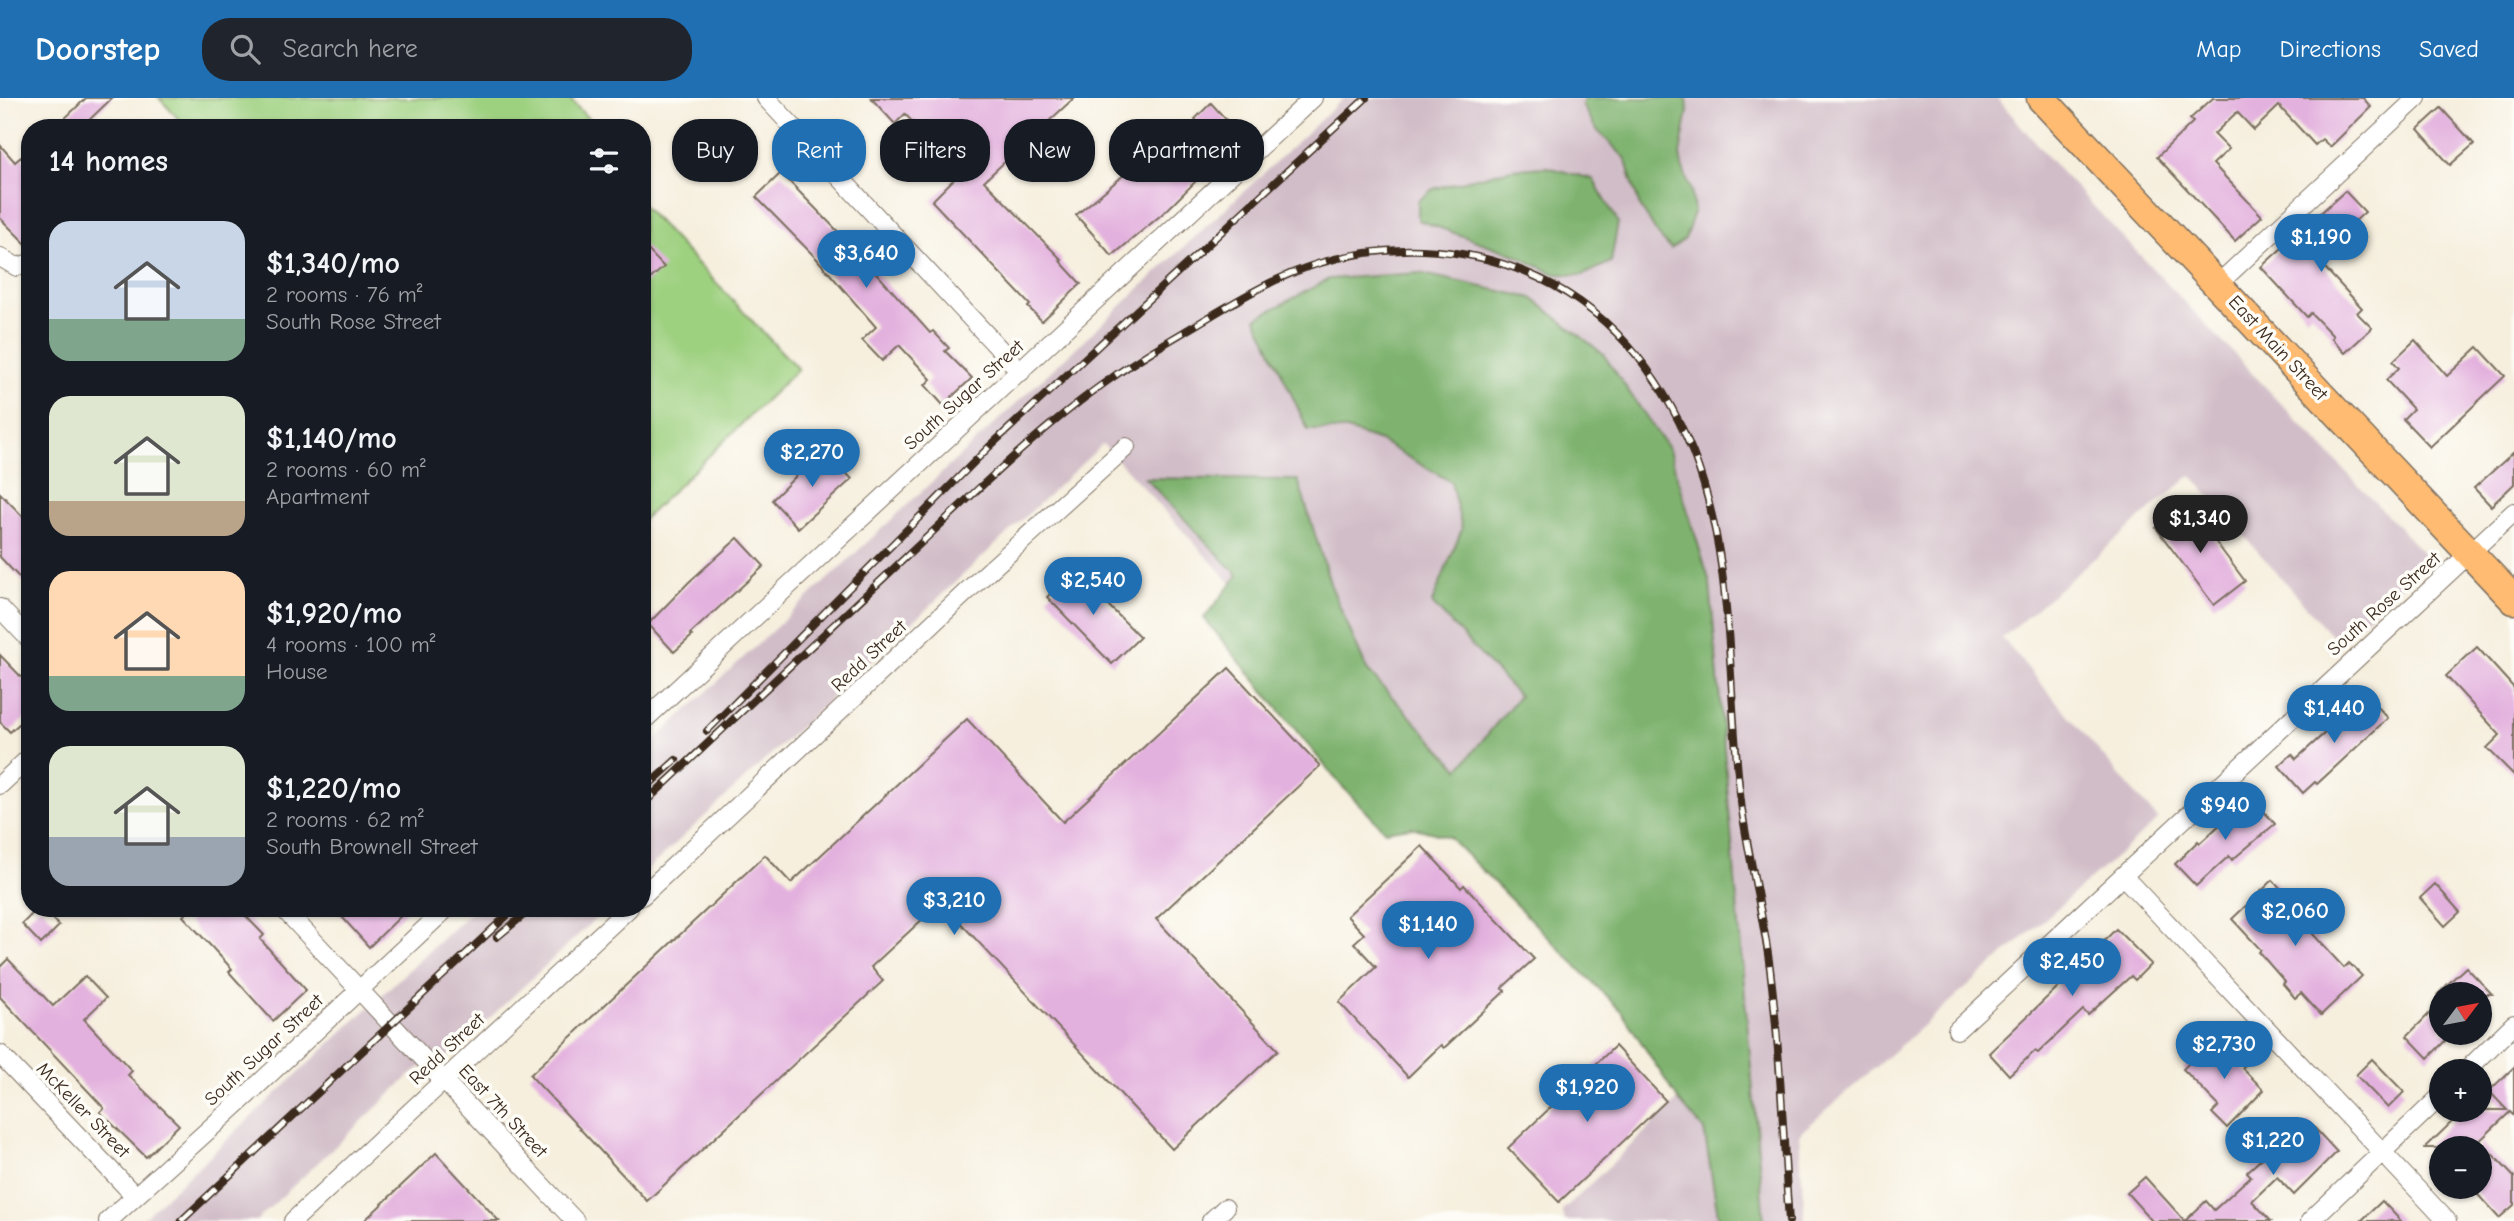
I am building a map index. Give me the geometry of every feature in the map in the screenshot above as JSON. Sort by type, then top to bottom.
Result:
[{"type":"main road","name":"East Main Street","points":[[2041,98],[2514,600]]},
{"type":"street","points":[[766,98],[1021,372]]},
{"type":"street","name":"South Sugar Street","points":[[651,714],[1313,98]]},
{"type":"street","points":[[2218,285],[2417,98]]},
{"type":"street","points":[[0,257],[17,267],[21,266]]},
{"type":"street","name":"Redd Street","points":[[651,888],[1000,561],[1126,447]]},
{"type":"street","name":"South Rose Street","points":[[1957,1030],[2514,512]]},
{"type":"street","points":[[0,608],[21,630]]},
{"type":"street","points":[[0,785],[21,765]]},
{"type":"street","points":[[2123,876],[2446,1221]]},
{"type":"street","name":"East 7th Street","points":[[292,917],[576,1221]]},
{"type":"street","name":"South Sugar Street","points":[[108,1221],[438,917]]},
{"type":"street","name":"Redd Street","points":[[293,1221],[619,917]]},
{"type":"street","points":[[2478,1059],[2514,1024]]},
{"type":"street","name":"McKeller Street","points":[[0,1054],[135,1196]]},
{"type":"street","points":[[2311,1221],[2429,1108]]},
{"type":"street","points":[[1211,1221],[1225,1208]]},
{"type":"shaded area","points":[[1344,98],[1997,98],[2059,170],[2429,559],[2339,644],[2191,475],[2002,638],[2158,820],[1799,1134],[1805,1221],[1565,1221],[1562,1211],[1693,1086],[1103,444],[651,867],[651,744],[1254,182],[1264,182],[1264,173]]},
{"type":"shaded area","points":[[465,917],[597,917],[449,1056],[417,1069],[256,1221],[140,1221]]},
{"type":"green space","points":[[159,98],[569,98],[589,119],[179,119]]},
{"type":"green space","points":[[1584,98],[1687,98],[1688,111],[1680,154],[1691,190],[1694,212],[1685,239],[1671,249],[1658,235],[1639,204],[1625,158],[1596,129],[1582,105]]},
{"type":"green space","points":[[1547,167],[1593,179],[1618,222],[1611,262],[1583,275],[1555,274],[1513,254],[1418,220],[1418,201],[1433,189],[1512,169]]},
{"type":"green space","points":[[651,214],[798,369],[651,512]]},
{"type":"green space","points":[[1419,273],[1532,298],[1603,354],[1669,450],[1710,583],[1764,1221],[1719,1221],[1704,1130],[1679,1101],[1621,1011],[1449,837],[1411,827],[1385,831],[1339,783],[1204,618],[1238,575],[1145,478],[1298,480],[1331,586],[1367,670],[1459,769],[1519,696],[1432,603],[1462,529],[1451,482],[1380,441],[1347,430],[1308,430],[1256,318],[1329,279]]},
{"type":"building","points":[[86,98],[112,98],[90,119],[64,119]]},
{"type":"building","points":[[871,98],[1074,98],[1051,119],[1004,119],[1004,163],[990,175],[990,119],[910,119],[905,114],[900,119],[890,119]]},
{"type":"building","points":[[2213,98],[2363,98],[2371,107],[2330,147],[2322,139],[2315,145],[2279,106],[2254,130],[2237,112],[2214,134],[2229,149],[2213,164],[2262,216],[2235,241],[2157,157],[2193,122],[2190,119]]},
{"type":"building","points":[[1211,103],[1226,119],[1195,119]]},
{"type":"building","points":[[2441,108],[2474,144],[2450,165],[2418,129]]},
{"type":"building","points":[[0,145],[15,162],[21,157],[21,239],[0,218]]},
{"type":"building","points":[[772,182],[790,182],[853,247],[930,333],[933,331],[949,348],[945,351],[972,378],[943,405],[925,385],[931,379],[899,345],[882,361],[862,340],[876,327],[817,259],[756,197]]},
{"type":"building","points":[[951,182],[985,182],[1062,260],[1060,261],[1081,284],[1042,321],[932,201]]},
{"type":"building","points":[[1115,182],[1195,182],[1167,210],[1112,256],[1076,215]]},
{"type":"building","points":[[2345,191],[2365,212],[2324,250],[2331,257],[2322,265],[2362,308],[2357,313],[2372,328],[2345,353],[2311,313],[2307,317],[2261,267]]},
{"type":"building","points":[[651,253],[664,267],[651,278]]},
{"type":"building","points":[[2415,340],[2447,376],[2478,347],[2505,376],[2430,447],[2403,419],[2413,409],[2386,380],[2399,368],[2393,361]]},
{"type":"building","points":[[823,449],[852,479],[798,528],[772,500]]},
{"type":"building","points":[[2514,452],[2514,484],[2491,506],[2474,488]]},
{"type":"building","points":[[0,493],[21,515],[21,579],[0,557]]},
{"type":"building","points":[[2187,504],[2245,581],[2214,605],[2156,528]]},
{"type":"building","points":[[738,538],[764,566],[674,652],[651,627],[651,621]]},
{"type":"building","points":[[1074,571],[1140,637],[1112,664],[1047,597]]},
{"type":"building","points":[[2477,647],[2514,688],[2514,775],[2487,748],[2500,735],[2446,676]]},
{"type":"building","points":[[0,655],[21,677],[21,722],[10,732],[0,722]]},
{"type":"building","points":[[1229,668],[1320,766],[1156,919],[1278,1050],[1172,1149],[941,902],[871,967],[883,981],[647,1201],[530,1075],[765,855],[791,883],[967,719],[1063,822]]},
{"type":"building","points":[[2367,695],[2388,718],[2317,784],[2315,782],[2303,793],[2279,766],[2292,754],[2296,759]]},
{"type":"building","points":[[2253,799],[2275,824],[2232,860],[2229,856],[2196,886],[2175,864],[2198,841],[2200,843]]},
{"type":"building","points":[[1422,846],[1461,888],[1464,885],[1534,959],[1502,988],[1505,991],[1444,1048],[1441,1045],[1408,1077],[1339,1002],[1376,967],[1354,943],[1364,934],[1347,916]]},
{"type":"building","points":[[2273,880],[2303,913],[2312,906],[2325,921],[2312,933],[2344,968],[2349,963],[2362,976],[2321,1015],[2301,993],[2295,998],[2259,952],[2261,950],[2232,919]]},
{"type":"building","points":[[2435,884],[2460,912],[2445,926],[2420,898]]},
{"type":"building","points":[[29,917],[50,917],[59,926],[41,944],[22,924]]},
{"type":"building","points":[[184,917],[247,917],[264,935],[260,939],[306,990],[273,1021],[229,972],[232,969]]},
{"type":"building","points":[[342,917],[400,917],[369,947]]},
{"type":"building","points":[[2116,929],[2151,964],[2135,980],[2131,976],[2088,1015],[2083,1010],[2038,1053],[2035,1051],[2009,1075],[1989,1053],[2059,986],[2053,979],[2069,963],[2071,965],[2091,945],[2095,950]]},
{"type":"building","points":[[8,959],[53,1006],[85,976],[106,998],[84,1019],[132,1071],[128,1075],[179,1125],[146,1157],[100,1112],[104,1108],[0,997],[0,967]]},
{"type":"building","points":[[2466,967],[2480,982],[2450,982]]},
{"type":"building","points":[[2429,1014],[2429,1045],[2441,1045],[2428,1058],[2407,1036]]},
{"type":"building","points":[[2217,1036],[2245,1065],[2242,1068],[2264,1090],[2227,1128],[2212,1113],[2219,1106],[2183,1069]]},
{"type":"building","points":[[1615,1046],[1666,1101],[1559,1202],[1508,1148]]},
{"type":"building","points":[[2372,1059],[2404,1092],[2388,1108],[2356,1075]]},
{"type":"building","points":[[2514,1067],[2514,1116],[2510,1112],[2485,1136],[2437,1136],[2452,1122],[2492,1122],[2492,1110],[2507,1110],[2492,1094],[2492,1088]]},
{"type":"building","points":[[2309,1122],[2337,1152],[2294,1195],[2277,1177],[2252,1201],[2271,1221],[2185,1221],[2206,1201],[2214,1210],[2251,1176],[2247,1172],[2283,1139],[2287,1143]]},
{"type":"building","points":[[436,1153],[499,1221],[364,1221]]},
{"type":"building","points":[[2492,1154],[2514,1177],[2514,1205],[2499,1218],[2482,1199],[2492,1199]]},
{"type":"building","points":[[2145,1177],[2185,1221],[2152,1221],[2127,1193]]},
{"type":"building","points":[[2382,1201],[2401,1221],[2361,1221]]},
{"type":"railway","points":[[707,731],[989,447],[1366,98]]},
{"type":"railway","points":[[651,797],[1006,463],[1085,397],[1163,344],[1269,283],[1301,269],[1343,257],[1395,250],[1448,252],[1474,256],[1525,272],[1581,303],[1628,345],[1665,396],[1680,424],[1707,496],[1724,585],[1742,810],[1771,977],[1780,1068],[1789,1221]]},
{"type":"railway","points":[[651,783],[676,760]]},
{"type":"railway","points":[[181,1221],[505,917]]},
{"type":"railway","points":[[497,937],[521,917]]}]
